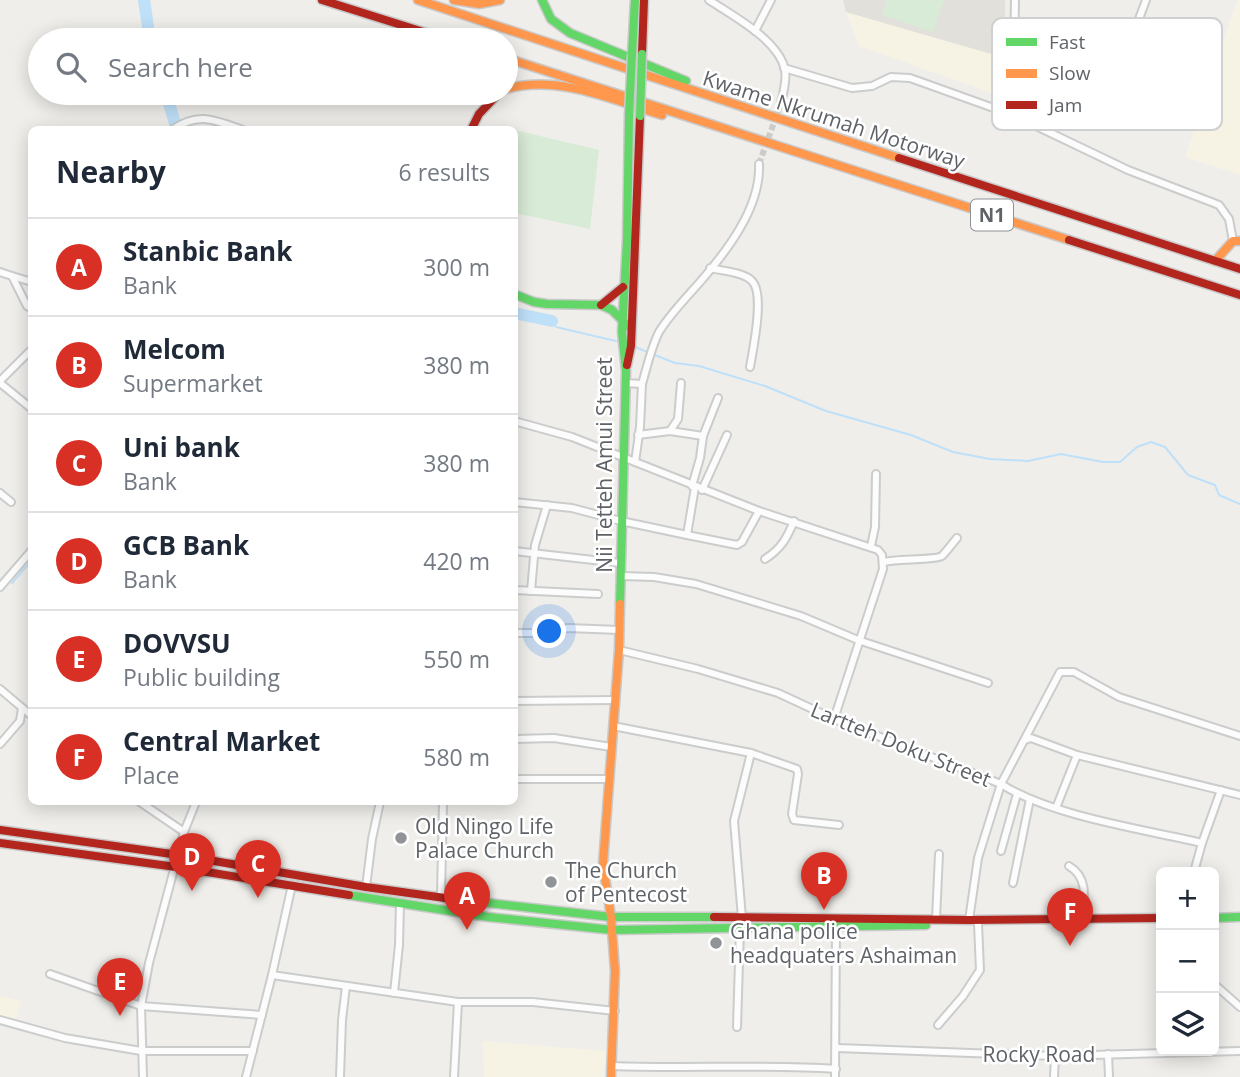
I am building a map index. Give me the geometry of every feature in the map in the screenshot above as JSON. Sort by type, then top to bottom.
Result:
[{"type":"main road","points":[[322,0],[411,28]]},
{"type":"main road","name":"Kwame Nkrumah Motorway","points":[[418,0],[502,28]]},
{"type":"main road","points":[[454,0],[479,4],[500,0]]},
{"type":"main road","points":[[542,0],[551,19],[570,33],[726,97],[752,111]]},
{"type":"main road","name":"Nii Tetteh Amui Street","points":[[611,1077],[615,1011],[612,930],[603,864],[619,650],[626,371],[622,319],[629,116],[637,54],[635,0]]},
{"type":"main road","points":[[626,371],[630,356],[640,116],[637,54],[645,0]]},
{"type":"main road","name":"Kwame Nkrumah Motorway","points":[[518,33],[1240,269]]},
{"type":"main road","name":"Kwame Nkrumah Motorway","points":[[518,62],[1240,295]]},
{"type":"main road","points":[[518,84],[541,82],[711,130],[745,134]]},
{"type":"main road","points":[[473,126],[488,105]]},
{"type":"main road","points":[[1215,261],[1236,241]]},
{"type":"main road","points":[[601,305],[624,287]]},
{"type":"main road","points":[[518,296],[534,302],[601,305],[612,310],[631,329]]},
{"type":"main road","points":[[0,830],[179,855],[366,887],[611,917],[833,917],[973,922],[1156,921]]},
{"type":"main road","points":[[0,843],[176,867],[522,922],[612,930],[1082,919],[1156,921]]},
{"type":"main road","points":[[1219,919],[1240,917]]},
{"type":"main road","points":[[1219,920],[1240,922]]},
{"type":"street","points":[[709,0],[755,31],[773,48],[785,68],[781,103]]},
{"type":"street","points":[[755,31],[771,0]]},
{"type":"street","points":[[1015,0],[1015,18]]},
{"type":"street","points":[[1139,18],[1146,0]]},
{"type":"street","points":[[785,68],[852,88],[872,86],[891,77],[910,78],[992,107]]},
{"type":"street","points":[[178,126],[188,120],[212,118],[233,126]]},
{"type":"street","points":[[1044,130],[1128,170],[1219,205],[1229,219],[1236,241]]},
{"type":"street","points":[[635,462],[642,384],[660,330],[740,228],[754,204],[759,188],[760,164]]},
{"type":"street","points":[[710,268],[747,277],[753,281],[756,288],[756,331],[750,367]]},
{"type":"street","points":[[0,272],[28,281]]},
{"type":"street","points":[[12,276],[28,307]]},
{"type":"street","points":[[28,353],[0,382],[28,406]]},
{"type":"street","points":[[625,383],[642,384]]},
{"type":"street","points":[[670,431],[678,419],[681,383]]},
{"type":"street","points":[[687,535],[703,436],[718,398]]},
{"type":"street","points":[[518,422],[572,437],[696,488],[878,550],[884,562],[834,719]]},
{"type":"street","points":[[638,435],[670,431],[703,436]]},
{"type":"street","points":[[696,488],[727,435]]},
{"type":"street","points":[[871,546],[876,518],[876,474]]},
{"type":"street","points":[[0,493],[11,502]]},
{"type":"street","points":[[518,502],[583,510],[621,521],[737,545],[742,542],[759,511]]},
{"type":"street","points":[[531,591],[534,552],[547,505]]},
{"type":"street","points":[[765,559],[786,540],[794,521]]},
{"type":"street","points":[[884,562],[936,559],[941,557],[957,538]]},
{"type":"street","points":[[518,551],[620,563]]},
{"type":"street","points":[[0,587],[28,555]]},
{"type":"street","points":[[621,576],[654,577],[696,584],[801,616],[858,640],[988,683]]},
{"type":"street","points":[[518,590],[598,594]]},
{"type":"street","points":[[518,633],[568,628],[619,630]]},
{"type":"street","name":"Lartteh Doku Street","points":[[619,650],[698,669],[778,694],[834,719],[1001,784],[1060,672],[1079,674],[1119,697],[1240,736]]},
{"type":"street","points":[[0,689],[28,711],[0,744]]},
{"type":"street","points":[[518,701],[615,700]]},
{"type":"street","points":[[613,726],[751,753],[796,769],[798,774],[792,814],[794,820],[839,825]]},
{"type":"street","points":[[1025,740],[1031,738],[1077,755],[1240,794]]},
{"type":"street","points":[[518,739],[562,739],[611,747]]},
{"type":"street","points":[[742,918],[734,821],[751,753]]},
{"type":"street","points":[[1056,807],[1077,755]]},
{"type":"street","points":[[518,779],[608,779]]},
{"type":"street","points":[[938,1026],[963,996],[979,970],[973,922],[978,858],[1001,784],[1017,794],[1056,807],[1202,843]]},
{"type":"street","points":[[1195,867],[1221,790]]},
{"type":"street","points":[[1001,851],[1017,794]]},
{"type":"street","points":[[1013,883],[1030,799]]},
{"type":"street","points":[[144,805],[184,832]]},
{"type":"street","points":[[143,1077],[141,1006],[151,952],[184,832],[195,805]]},
{"type":"street","points":[[366,887],[379,805]]},
{"type":"street","points":[[441,896],[443,805]]},
{"type":"street","points":[[936,919],[939,854]]},
{"type":"street","points":[[1069,866],[1080,877],[1085,890],[1082,919]]},
{"type":"street","points":[[246,1077],[292,885]]},
{"type":"street","points":[[394,993],[400,945],[400,903]]},
{"type":"street","points":[[612,1066],[656,1068],[782,1065],[836,1073],[836,926]]},
{"type":"street","points":[[737,1027],[740,929]]},
{"type":"street","points":[[50,974],[141,1006],[262,1014]]},
{"type":"street","points":[[272,975],[458,1002],[533,1002],[615,1011]]},
{"type":"street","points":[[340,1077],[346,986]]},
{"type":"street","points":[[1219,988],[1240,1007]]},
{"type":"street","points":[[454,1077],[458,1002]]},
{"type":"street","points":[[0,1020],[65,1038],[141,1051],[253,1051]]},
{"type":"street","name":"Rocky Road","points":[[837,1048],[1055,1056],[1240,1051]]},
{"type":"street","points":[[1108,1054],[1109,1077]]},
{"type":"street","points":[[1054,1077],[1055,1056]]},
{"type":"shaded area","points":[[843,0],[1005,0],[1005,18],[992,18],[992,54],[846,12]]},
{"type":"shaded area","points":[[1237,0],[1240,0],[1240,175],[1185,157],[1194,130],[1222,130],[1222,45]]},
{"type":"shaded area","points":[[846,12],[992,54],[992,93],[859,46]]},
{"type":"shaded area","points":[[0,996],[21,1001],[15,1022],[0,1018]]},
{"type":"shaded area","points":[[483,1041],[606,1051],[604,1077],[484,1077]]},
{"type":"green space","points":[[887,0],[944,0],[933,32],[882,15]]},
{"type":"green space","points":[[518,131],[599,150],[590,229],[518,214]]},
{"type":"waterway","points":[[144,0],[148,28]]},
{"type":"waterway","points":[[170,105],[176,126]]},
{"type":"waterway","points":[[518,314],[552,321]]},
{"type":"waterway","points":[[552,321],[556,327],[620,342]]},
{"type":"waterway","points":[[635,347],[675,363],[699,366],[765,386],[826,411],[911,435],[953,452],[990,459],[1028,461],[1061,454],[1103,462],[1120,462],[1137,447],[1151,442],[1165,447],[1188,475],[1215,485],[1219,495],[1240,504]]},
{"type":"waterway","points":[[12,583],[28,565]]},
{"type":"tunnel","points":[[759,164],[781,103]]},
{"type":"traffic: fast","points":[[542,0],[551,19],[570,33],[686,81]]},
{"type":"traffic: fast","points":[[632,54],[635,0]]},
{"type":"traffic: fast","points":[[629,116],[632,54]]},
{"type":"traffic: fast","points":[[640,116],[642,54]]},
{"type":"traffic: fast","points":[[620,604],[626,371],[622,332],[629,116]]},
{"type":"traffic: fast","points":[[518,296],[547,304],[601,305],[612,310],[631,329]]},
{"type":"traffic: fast","points":[[349,895],[488,917],[612,930],[926,925]]},
{"type":"traffic: fast","points":[[445,898],[611,917],[714,917]]},
{"type":"traffic: fast","points":[[1219,918],[1240,917]]},
{"type":"traffic: slow","points":[[418,0],[503,28]]},
{"type":"traffic: slow","points":[[454,0],[479,4],[500,0]]},
{"type":"traffic: slow","points":[[518,33],[899,158]]},
{"type":"traffic: slow","points":[[518,62],[1069,240]]},
{"type":"traffic: slow","points":[[518,87],[565,87],[605,96],[662,115]]},
{"type":"traffic: slow","points":[[1215,261],[1233,241],[1240,241]]},
{"type":"traffic: slow","points":[[611,1077],[615,971],[603,864],[620,604]]},
{"type":"traffic: jam","points":[[322,0],[411,28]]},
{"type":"traffic: jam","points":[[642,54],[644,0]]},
{"type":"traffic: jam","points":[[473,126],[488,105]]},
{"type":"traffic: jam","points":[[627,365],[631,346],[640,116]]},
{"type":"traffic: jam","points":[[899,158],[1240,269]]},
{"type":"traffic: jam","points":[[1069,240],[1240,295]]},
{"type":"traffic: jam","points":[[601,305],[623,287]]},
{"type":"traffic: jam","points":[[0,830],[179,855],[445,898]]},
{"type":"traffic: jam","points":[[0,843],[176,867],[349,895]]},
{"type":"traffic: jam","points":[[714,917],[969,920],[1156,918]]},
{"type":"place","name":"Old Ningo Life Palace Church","points":[[401,838]]},
{"type":"place","name":"The Church of Pentecost","points":[[551,882]]},
{"type":"place","name":"GCB Bank","points":[[192,891]]},
{"type":"place","name":"Uni bank","points":[[258,898]]},
{"type":"place","name":"Melcom","points":[[824,910]]},
{"type":"place","name":"Stanbic Bank","points":[[467,930]]},
{"type":"place","name":"Ghana police headquaters Ashaiman","points":[[716,943]]},
{"type":"place","name":"Central Market","points":[[1070,946]]},
{"type":"place","name":"DOVVSU","points":[[120,1016]]}]
